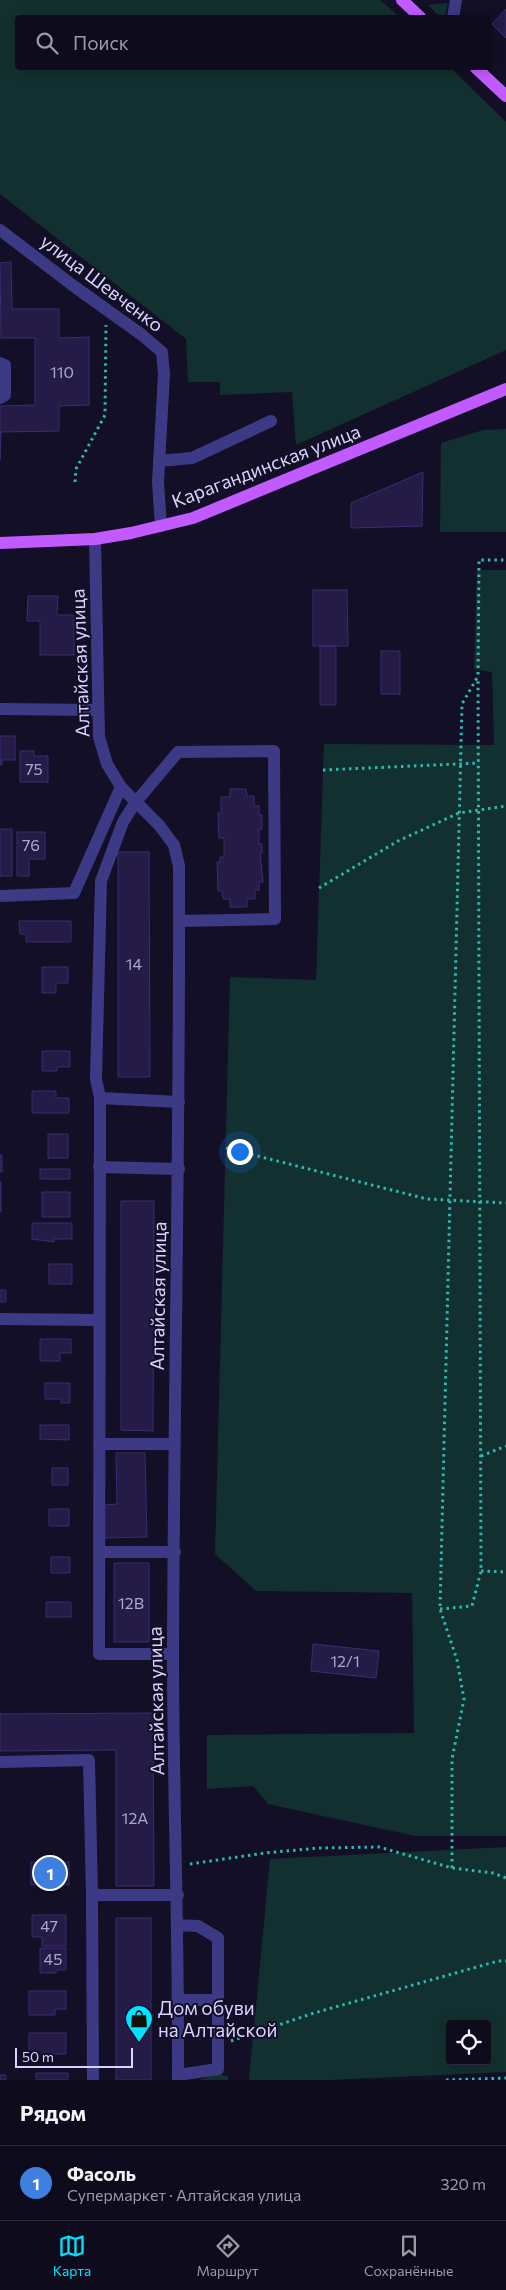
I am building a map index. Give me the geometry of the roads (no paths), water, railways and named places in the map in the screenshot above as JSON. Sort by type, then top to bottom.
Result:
[{"type":"main road","points":[[402,0],[418,15]]},
{"type":"main road","points":[[478,70],[506,96]]},
{"type":"main road","name":"Карагандинская улица","points":[[0,542],[95,539],[131,533],[193,518],[506,389]]},
{"type":"street","points":[[454,15],[456,0]]},
{"type":"street","name":"улица Шевченко","points":[[0,230],[142,335],[162,352],[164,374],[159,461],[161,526]]},
{"type":"street","points":[[0,363],[5,365],[5,395],[0,398]]},
{"type":"street","points":[[159,461],[192,458],[271,421]]},
{"type":"street","name":"Алтайская улица","points":[[95,539],[99,737],[107,764],[121,787],[159,825],[174,844],[179,866],[179,1169],[174,1654],[178,1895],[178,2077]]},
{"type":"street","points":[[0,709],[97,710]]},
{"type":"street","points":[[174,1654],[99,1654],[100,1098],[96,1079],[101,881],[123,822],[135,803],[178,752],[274,751],[275,919],[179,921]]},
{"type":"street","points":[[0,896],[74,893],[121,787]]},
{"type":"street","points":[[100,1098],[179,1102]]},
{"type":"street","points":[[99,1167],[179,1169]]},
{"type":"street","points":[[0,1319],[99,1320]]},
{"type":"street","points":[[99,1444],[175,1444]]},
{"type":"street","points":[[99,1552],[175,1552]]},
{"type":"street","points":[[0,1762],[89,1760],[93,2080]]},
{"type":"street","points":[[92,1895],[178,1895]]},
{"type":"street","points":[[177,1925],[198,1926],[218,1938],[218,2069],[178,2077]]},
{"type":"street","points":[[177,2000],[218,2000]]},
{"type":"place","name":"Фасоль","points":[[50,1873]]},
{"type":"place","name":"Дом обуви на Алтайской","points":[[139,2043]]}]
